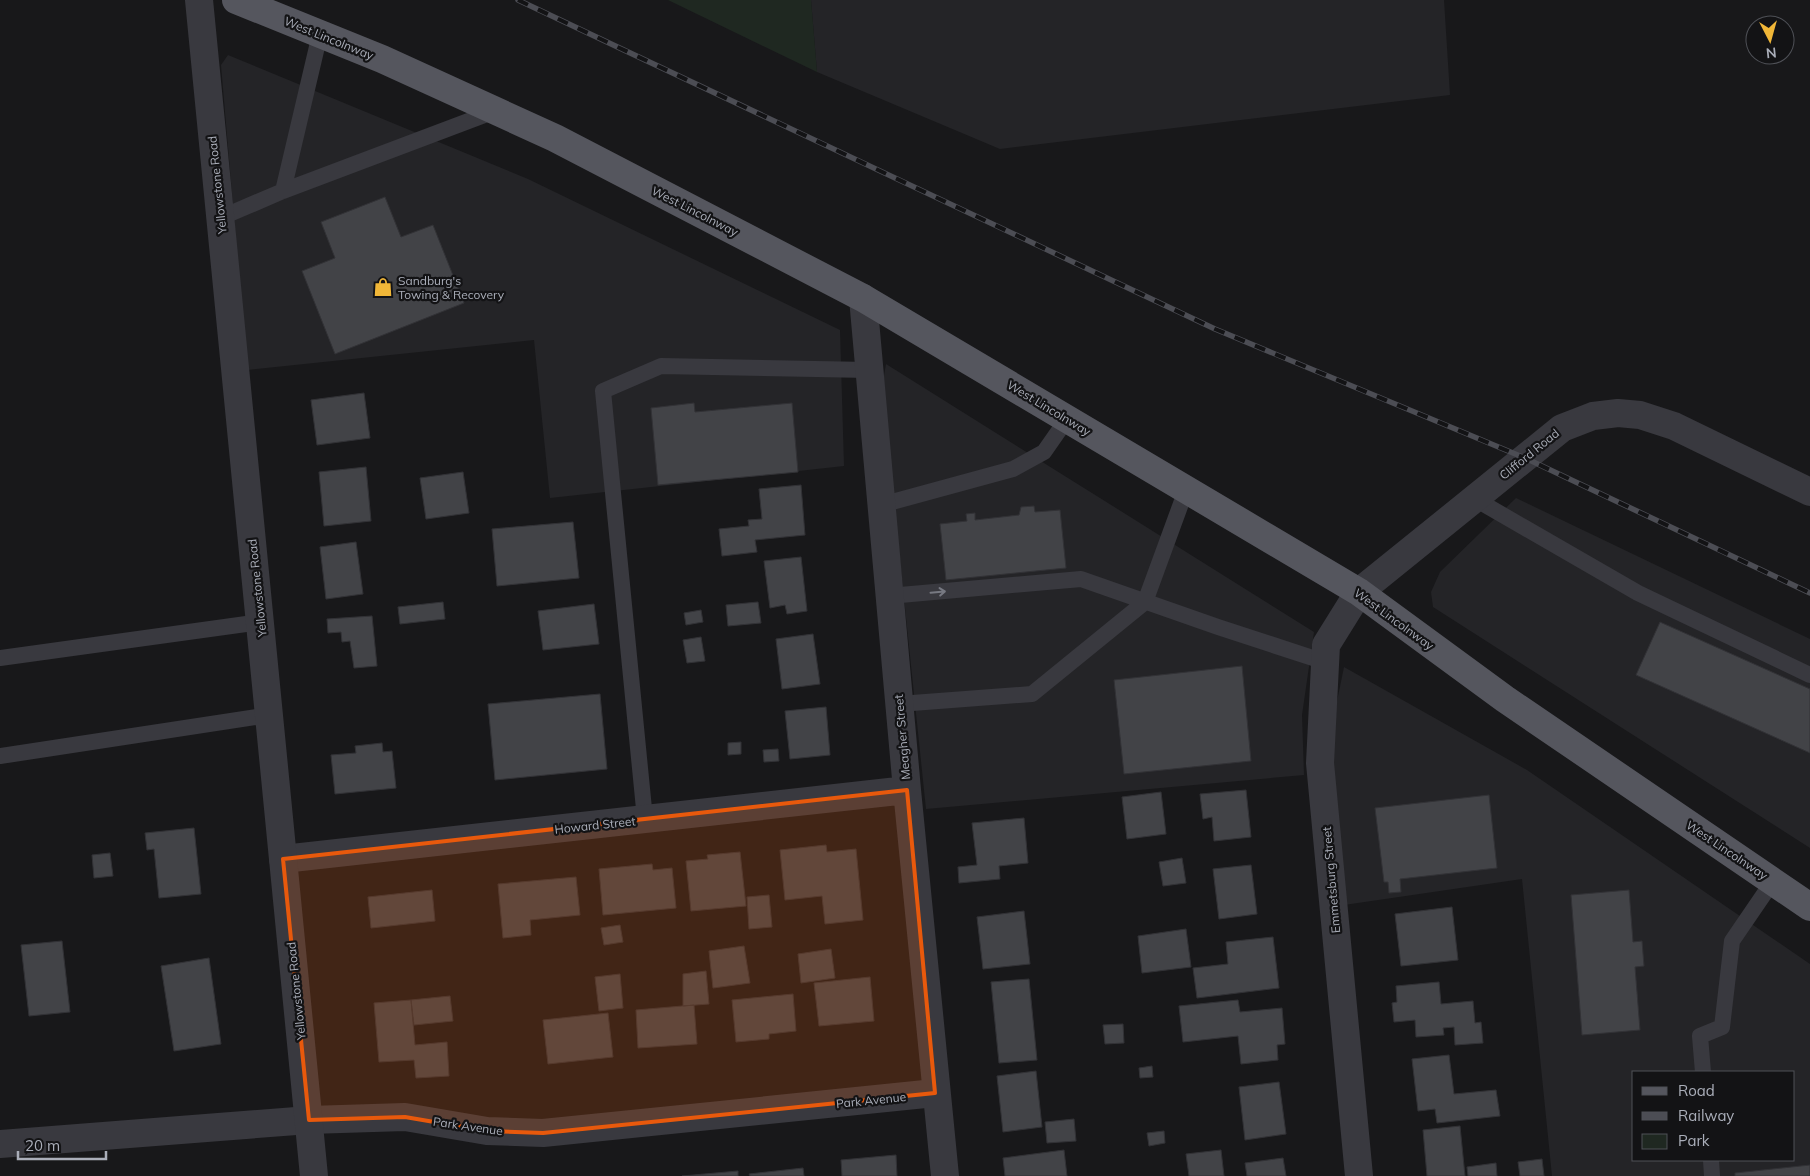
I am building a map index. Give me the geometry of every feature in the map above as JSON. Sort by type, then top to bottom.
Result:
[{"type":"main road","name":"West Lincolnway","points":[[236,0],[382,59],[555,138],[863,298],[1359,592],[1504,699],[1810,907]]},
{"type":"street","name":"Yellowstone Road","points":[[198,0],[314,1176]]},
{"type":"street","name":"Meagher Street","points":[[863,298],[906,790],[945,1176]]},
{"type":"street","name":"Clifford Road","points":[[1359,592],[1562,428],[1594,416],[1618,413],[1640,415],[1674,426],[1810,492]]},
{"type":"street","name":"Emmetsburg Street","points":[[1359,592],[1326,646],[1320,763],[1359,1176]]},
{"type":"street","name":"Howard Street","points":[[283,859],[906,790]]},
{"type":"street","name":"Park Avenue","points":[[0,1144],[309,1120],[405,1117],[487,1131],[543,1133],[936,1093]]},
{"type":"lane","points":[[283,191],[320,34]]},
{"type":"lane","points":[[220,218],[283,191],[495,111]]},
{"type":"lane","points":[[645,819],[603,391],[662,366],[870,370]]},
{"type":"lane","points":[[881,505],[1013,469],[1044,452],[1067,419]]},
{"type":"lane","points":[[899,704],[1032,694],[1145,602],[1186,490]]},
{"type":"lane","points":[[1475,499],[1638,593],[1810,675]]},
{"type":"lane","points":[[890,596],[1081,579],[1325,662]]},
{"type":"lane","points":[[0,658],[260,622]]},
{"type":"lane","points":[[0,756],[269,715]]},
{"type":"lane","points":[[1703,1071],[1700,1036],[1722,1028],[1732,941],[1773,881]]},
{"type":"lane","points":[[1711,1161],[1712,1176]]},
{"type":"highlighted area","points":[[907,790],[935,1093],[543,1133],[487,1131],[405,1117],[309,1120],[283,859]]},
{"type":"shaded area","points":[[811,0],[1444,0],[1450,95],[1000,149],[817,72]]},
{"type":"shaded area","points":[[228,55],[528,179],[840,330],[844,466],[550,498],[534,340],[247,370],[221,65]]},
{"type":"shaded area","points":[[886,364],[1314,632],[1302,715],[1304,775],[926,809],[882,387]]},
{"type":"shaded area","points":[[1516,498],[1810,639],[1810,848],[1433,607],[1431,592],[1440,572]]},
{"type":"shaded area","points":[[1344,667],[1527,770],[1810,964],[1810,1176],[1552,1176],[1522,879],[1344,905],[1332,773],[1333,721]]},
{"type":"green space","points":[[668,0],[811,0],[817,72]]},
{"type":"building","name":"Sandburg's Towing & Recovery","points":[[385,197],[401,237],[433,225],[464,303],[335,354],[302,271],[335,258],[321,222]]},
{"type":"building","points":[[364,393],[370,438],[317,445],[311,400]]},
{"type":"building","points":[[694,403],[695,412],[792,403],[798,472],[658,485],[651,408]]},
{"type":"building","points":[[366,467],[371,521],[324,526],[319,472]]},
{"type":"building","points":[[463,472],[469,513],[426,519],[420,478]]},
{"type":"building","points":[[801,485],[805,535],[755,540],[757,552],[722,556],[719,529],[749,526],[748,520],[762,519],[759,489]]},
{"type":"building","points":[[1034,506],[1035,512],[1060,510],[1066,568],[946,580],[940,524],[967,521],[966,514],[975,513],[975,520],[1019,515],[1021,507]]},
{"type":"building","points":[[573,522],[579,578],[497,586],[492,529]]},
{"type":"building","points":[[356,542],[363,594],[326,599],[320,547]]},
{"type":"building","points":[[801,557],[807,611],[787,614],[785,605],[770,608],[764,561]]},
{"type":"building","points":[[443,602],[445,619],[400,624],[398,607]]},
{"type":"building","points":[[758,602],[761,623],[728,626],[726,605]]},
{"type":"building","points":[[594,604],[599,644],[543,650],[538,611]]},
{"type":"building","points":[[701,610],[703,622],[686,625],[684,613]]},
{"type":"building","points":[[372,616],[377,666],[354,668],[350,641],[342,642],[341,632],[328,633],[327,619]]},
{"type":"building","points":[[1660,622],[1810,689],[1810,753],[1636,675]]},
{"type":"building","points":[[813,634],[820,684],[782,689],[776,639]]},
{"type":"building","points":[[701,637],[705,661],[687,663],[683,640]]},
{"type":"building","points":[[1242,666],[1251,761],[1124,774],[1114,680]]},
{"type":"building","points":[[600,694],[607,769],[495,780],[488,704]]},
{"type":"building","points":[[826,707],[830,755],[790,759],[785,711]]},
{"type":"building","points":[[741,742],[741,754],[728,755],[728,743]]},
{"type":"building","points":[[382,743],[383,752],[392,751],[396,788],[335,794],[331,755],[356,753],[355,746]]},
{"type":"building","points":[[778,749],[779,761],[764,762],[763,750]]},
{"type":"building","points":[[1246,790],[1251,837],[1214,841],[1212,817],[1203,819],[1200,794]]},
{"type":"building","points":[[1161,792],[1166,834],[1127,839],[1122,797]]},
{"type":"building","points":[[1489,795],[1497,868],[1400,879],[1401,892],[1389,893],[1388,882],[1384,882],[1375,808]]},
{"type":"building","points":[[1024,818],[1028,863],[999,866],[1000,879],[959,883],[958,867],[977,865],[972,823]]},
{"type":"building","points":[[194,828],[201,894],[159,898],[154,849],[147,850],[145,833]]},
{"type":"building","points":[[826,845],[827,852],[856,849],[863,920],[825,924],[822,896],[785,900],[780,850]]},
{"type":"building","points":[[740,852],[746,906],[691,911],[686,861],[708,859],[707,855]]},
{"type":"building","points":[[110,853],[113,876],[94,878],[92,855]]},
{"type":"building","points":[[1182,858],[1186,883],[1163,886],[1159,862]]},
{"type":"building","points":[[652,864],[653,870],[672,868],[676,908],[603,915],[599,869]]},
{"type":"building","points":[[1251,865],[1257,914],[1219,919],[1213,869]]},
{"type":"building","points":[[576,877],[580,915],[530,920],[531,935],[503,938],[498,884]]},
{"type":"building","points":[[432,890],[435,921],[371,928],[368,897]]},
{"type":"building","points":[[1629,890],[1633,942],[1642,941],[1644,966],[1635,967],[1640,1030],[1582,1035],[1571,895]]},
{"type":"building","points":[[769,895],[772,927],[749,929],[747,897]]},
{"type":"building","points":[[1452,907],[1458,960],[1401,966],[1395,914]]},
{"type":"building","points":[[1024,911],[1030,964],[983,969],[977,917]]},
{"type":"building","points":[[620,925],[623,942],[604,945],[601,928]]},
{"type":"building","points":[[1186,929],[1191,967],[1142,973],[1138,936]]},
{"type":"building","points":[[1273,937],[1279,988],[1197,998],[1193,968],[1228,964],[1226,942]]},
{"type":"building","points":[[62,941],[70,1012],[29,1016],[21,945]]},
{"type":"building","points":[[744,946],[750,983],[713,988],[709,951]]},
{"type":"building","points":[[831,949],[835,978],[801,983],[798,954]]},
{"type":"building","points":[[209,958],[221,1044],[174,1051],[161,966]]},
{"type":"building","points":[[706,971],[709,1004],[683,1006],[683,974]]},
{"type":"building","points":[[620,974],[623,1008],[599,1011],[595,977]]},
{"type":"building","points":[[870,977],[874,1021],[819,1026],[814,983]]},
{"type":"building","points":[[1029,979],[1037,1060],[999,1063],[991,982]]},
{"type":"building","points":[[1439,982],[1441,1004],[1473,1001],[1475,1023],[1481,1022],[1483,1043],[1455,1045],[1454,1027],[1443,1028],[1444,1035],[1416,1037],[1415,1020],[1394,1022],[1392,1003],[1397,1002],[1396,986]]},
{"type":"building","points":[[793,994],[796,1031],[769,1034],[769,1039],[736,1042],[732,1000]]},
{"type":"building","points":[[450,996],[453,1021],[414,1025],[411,1000]]},
{"type":"building","points":[[411,1000],[415,1045],[447,1042],[449,1076],[416,1078],[414,1060],[379,1062],[374,1003]]},
{"type":"building","points":[[1238,1000],[1240,1012],[1282,1008],[1285,1044],[1277,1045],[1278,1060],[1241,1064],[1238,1036],[1183,1042],[1179,1006]]},
{"type":"building","points":[[694,1005],[697,1044],[638,1048],[636,1010]]},
{"type":"building","points":[[608,1013],[613,1057],[548,1064],[543,1020]]},
{"type":"building","points":[[1123,1024],[1124,1043],[1105,1044],[1103,1025]]},
{"type":"building","points":[[1449,1055],[1454,1094],[1496,1090],[1500,1116],[1437,1123],[1435,1109],[1418,1111],[1412,1059]]},
{"type":"building","points":[[1152,1066],[1153,1077],[1140,1078],[1139,1068]]},
{"type":"building","points":[[1036,1071],[1042,1127],[1003,1132],[997,1076]]},
{"type":"building","points":[[1279,1082],[1286,1134],[1245,1140],[1239,1087]]},
{"type":"building","points":[[1074,1119],[1076,1141],[1047,1143],[1045,1122]]},
{"type":"building","points":[[1460,1126],[1465,1176],[1427,1176],[1423,1130]]},
{"type":"building","points":[[1164,1131],[1165,1143],[1149,1146],[1147,1133]]},
{"type":"building","points":[[1064,1150],[1067,1176],[1005,1176],[1003,1158]]},
{"type":"building","points":[[1221,1150],[1224,1176],[1189,1176],[1186,1154]]},
{"type":"building","points":[[896,1155],[897,1176],[842,1176],[841,1160]]},
{"type":"building","points":[[1283,1158],[1286,1176],[1247,1176],[1245,1163]]},
{"type":"building","points":[[1542,1159],[1544,1176],[1520,1176],[1518,1162]]},
{"type":"building","points":[[1496,1163],[1497,1176],[1468,1176],[1467,1167]]},
{"type":"building","points":[[1810,1165],[1810,1176],[1735,1176],[1735,1173]]},
{"type":"building","points":[[803,1168],[804,1176],[750,1176],[749,1174]]},
{"type":"building","points":[[738,1171],[738,1176],[682,1176]]},
{"type":"railway","points":[[518,0],[1215,329],[1525,458],[1810,593]]},
{"type":"place","name":"Sandburg's Towing & Recovery","points":[[383,287]]}]
